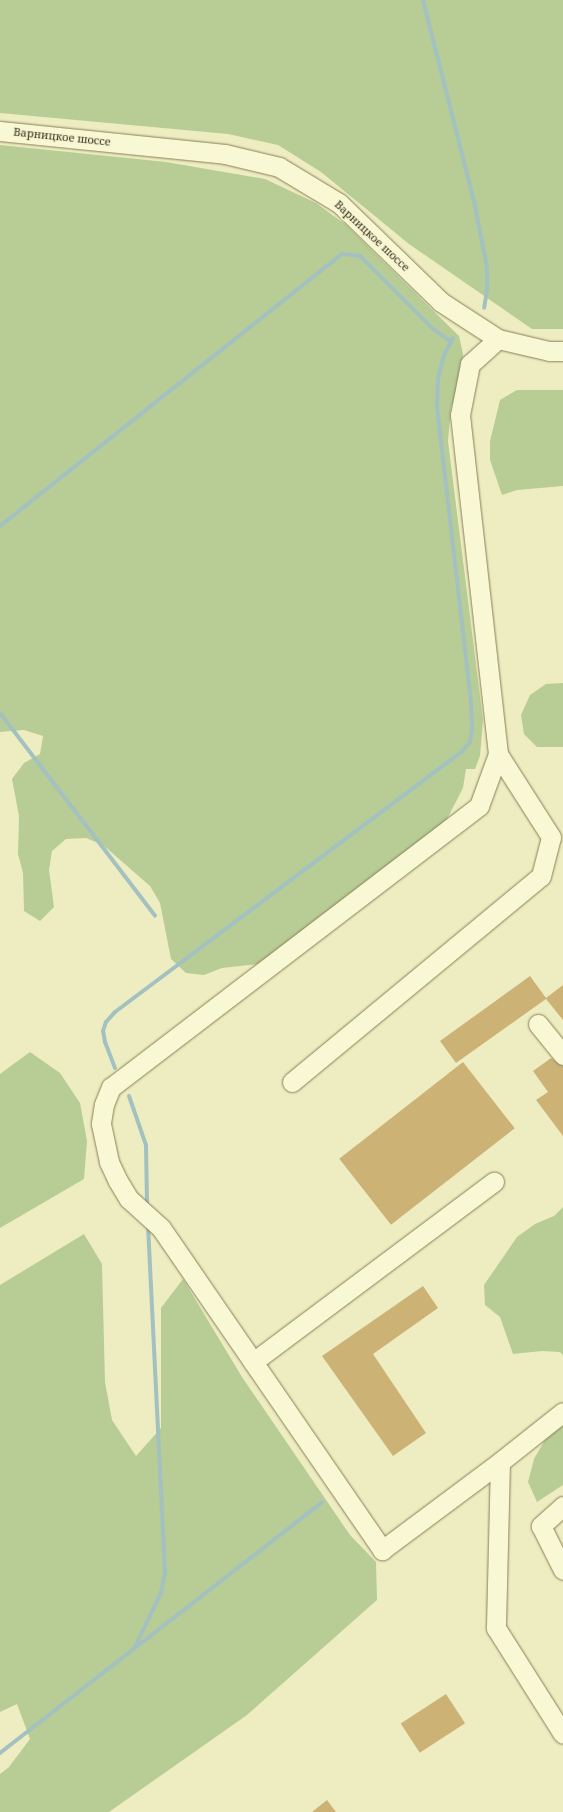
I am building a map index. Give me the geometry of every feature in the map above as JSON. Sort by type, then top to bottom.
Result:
[{"type":"street","name":"Варницкое шоссе","points":[[0,131],[225,154],[279,167],[339,202],[441,302],[498,339],[549,351],[563,351]]},
{"type":"street","points":[[292,1082],[541,876],[551,837],[498,754],[460,415],[470,364],[498,339]]},
{"type":"street","points":[[498,754],[479,806],[111,1087],[104,1104],[101,1124],[109,1162],[129,1199],[161,1228],[382,1550],[500,1462],[563,1412]]},
{"type":"street","points":[[538,1024],[563,1055]]},
{"type":"street","points":[[253,1362],[494,1182]]},
{"type":"street","points":[[500,1462],[496,1628],[563,1734]]},
{"type":"street","points":[[563,1506],[541,1526],[563,1570]]},
{"type":"green space","points":[[0,0],[563,0],[563,329],[532,329],[409,244],[321,172],[278,145],[228,134],[0,113]]},
{"type":"green space","points":[[0,145],[166,162],[265,179],[316,203],[346,225],[459,336],[463,354],[462,373],[451,408],[448,441],[483,720],[480,756],[475,769],[466,769],[463,788],[446,821],[259,964],[222,968],[204,975],[186,973],[171,959],[160,903],[150,886],[103,845],[86,838],[66,839],[52,851],[49,870],[54,907],[40,921],[24,911],[23,873],[18,854],[19,816],[12,779],[24,763],[40,754],[43,736],[24,730],[0,732]]},
{"type":"green space","points":[[517,390],[563,390],[563,486],[517,490],[502,495],[490,460],[490,441],[500,400]]},
{"type":"green space","points":[[563,683],[563,747],[537,747],[524,734],[521,715],[530,695],[546,684]]},
{"type":"green space","points":[[30,1052],[60,1073],[80,1103],[87,1141],[84,1179],[0,1228],[0,1074]]},
{"type":"green space","points":[[563,1207],[563,1355],[560,1352],[542,1351],[513,1354],[500,1317],[485,1305],[484,1285],[517,1237],[535,1224],[554,1216]]},
{"type":"green space","points":[[84,1234],[102,1264],[105,1382],[112,1420],[136,1456],[161,1428],[161,1308],[183,1279],[242,1377],[350,1535],[376,1562],[377,1600],[247,1715],[109,1812],[0,1812],[0,1774],[9,1767],[30,1739],[17,1704],[0,1712],[0,1285]]},
{"type":"green space","points":[[563,1426],[563,1485],[537,1502],[528,1482],[534,1459],[546,1438]]},
{"type":"building","points":[[530,976],[546,998],[563,985],[563,1020],[546,999],[456,1063],[440,1041]]},
{"type":"building","points":[[551,1058],[563,1066],[563,1136],[536,1100],[548,1092],[533,1071]]},
{"type":"building","points":[[463,1062],[515,1128],[391,1225],[339,1159]]},
{"type":"building","points":[[423,1286],[438,1308],[373,1354],[426,1433],[393,1456],[322,1356]]},
{"type":"building","points":[[446,1694],[465,1723],[420,1753],[401,1723]]},
{"type":"building","points":[[327,1800],[336,1812],[312,1812]]},
{"type":"waterway","points":[[423,0],[475,206],[487,267],[487,290],[484,308]]},
{"type":"waterway","points":[[0,526],[342,254],[360,256],[432,328],[451,342]]},
{"type":"waterway","points":[[115,1068],[105,1042],[103,1031],[106,1022],[115,1012],[462,751],[470,742],[472,730],[471,701],[437,405],[438,379],[444,355],[453,338]]},
{"type":"waterway","points":[[0,713],[155,916]]},
{"type":"waterway","points":[[129,1096],[146,1145],[147,1205]]},
{"type":"waterway","points":[[135,1647],[161,1593],[165,1573],[148,1225]]},
{"type":"waterway","points":[[0,1753],[322,1502]]}]
